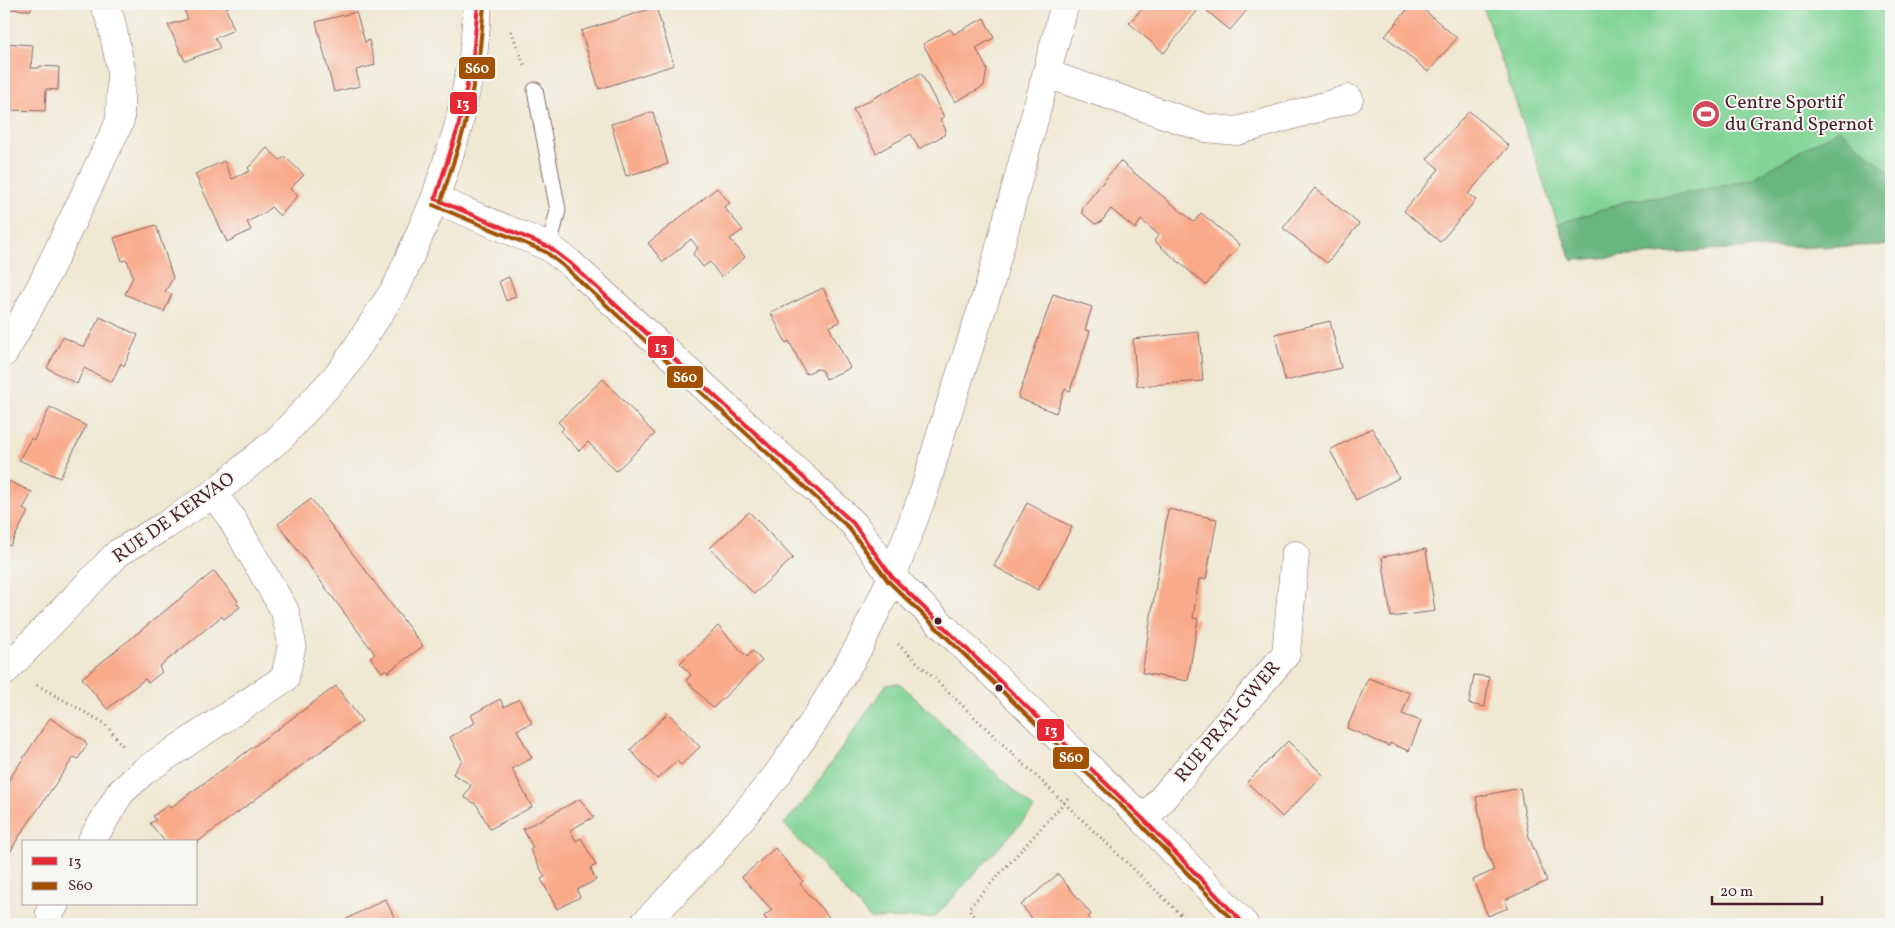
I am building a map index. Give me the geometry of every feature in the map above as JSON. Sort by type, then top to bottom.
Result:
[{"type":"street","points":[[4,353],[42,284],[120,121],[121,69],[111,21],[104,4]]},
{"type":"street","name":"RUE DE KERVAO","points":[[4,672],[118,553],[166,525],[213,494],[281,437],[343,369],[397,286],[436,199],[458,128],[473,57],[478,4]]},
{"type":"street","points":[[644,924],[710,855],[777,775],[815,720],[859,648],[892,577],[925,490],[941,433],[990,284],[1064,4]]},
{"type":"street","points":[[1047,74],[1205,128],[1237,131],[1349,99]]},
{"type":"street","points":[[436,199],[549,247],[570,262],[853,523],[892,577],[1092,772],[1144,820],[1244,924]]},
{"type":"street","points":[[92,840],[120,793],[144,771],[285,678],[292,644],[285,611],[230,516],[213,494]]},
{"type":"street","name":"RUE PRAT-GWER","points":[[1144,820],[1286,654],[1295,555]]},
{"type":"lane","points":[[535,90],[558,210],[549,247]]},
{"type":"path","points":[[510,30],[535,90]]},
{"type":"path","points":[[872,619],[1191,924]]},
{"type":"path","points":[[28,684],[36,684],[104,723],[144,771]]},
{"type":"path","points":[[978,924],[969,908],[1092,772]]},
{"type":"green space","name":"Centre Sportif du Grand Spernot","points":[[1482,4],[1891,4],[1891,245],[1723,249],[1572,260]]},
{"type":"green space","points":[[1839,129],[1891,173],[1891,245],[1723,249],[1572,260],[1558,224],[1630,200],[1670,196],[1752,179]]},
{"type":"green space","points":[[899,683],[1034,809],[935,917],[871,919],[784,824],[806,799],[886,685]]},
{"type":"building","points":[[5,4],[32,4],[31,10],[4,9]]},
{"type":"building","points":[[181,4],[234,4],[226,8],[234,30],[215,38],[220,48],[185,61],[168,25],[188,19]]},
{"type":"building","points":[[1146,4],[1252,4],[1230,30],[1201,6],[1164,53],[1129,23]]},
{"type":"building","points":[[1412,4],[1417,4],[1457,38],[1428,72],[1385,36]]},
{"type":"building","points":[[656,7],[674,65],[599,89],[581,31]]},
{"type":"building","points":[[356,12],[365,42],[369,40],[375,65],[356,70],[360,86],[334,92],[316,22]]},
{"type":"building","points":[[984,18],[994,38],[976,48],[987,69],[984,86],[955,102],[923,44],[950,29],[954,34]]},
{"type":"building","points":[[4,43],[33,45],[31,68],[39,68],[40,66],[59,67],[58,90],[46,89],[45,111],[4,110]]},
{"type":"building","points":[[921,73],[944,117],[940,119],[946,130],[944,135],[919,149],[911,134],[876,153],[853,109]]},
{"type":"building","points":[[1469,111],[1509,146],[1468,194],[1476,200],[1440,242],[1404,211],[1439,169],[1427,159]]},
{"type":"building","points":[[653,112],[668,164],[626,176],[611,124]]},
{"type":"building","points":[[267,148],[280,160],[285,157],[304,175],[290,189],[298,196],[280,216],[271,207],[266,212],[247,222],[251,230],[227,242],[195,174],[224,161],[232,179],[250,171],[248,168]]},
{"type":"building","points":[[1120,161],[1194,222],[1201,213],[1240,245],[1206,285],[1154,241],[1159,235],[1141,220],[1135,229],[1111,209],[1101,222],[1095,224],[1082,213],[1083,207]]},
{"type":"building","points":[[4,172],[9,176],[4,183]]},
{"type":"building","points":[[717,188],[730,203],[724,207],[743,230],[730,239],[745,257],[721,277],[710,262],[703,267],[693,254],[698,248],[691,239],[663,262],[648,243]]},
{"type":"building","points":[[1315,188],[1359,224],[1327,263],[1283,228]]},
{"type":"building","points":[[156,225],[173,278],[165,292],[172,294],[164,312],[125,294],[133,277],[127,260],[122,261],[114,238]]},
{"type":"building","points":[[509,277],[516,296],[506,301],[499,281]]},
{"type":"building","points":[[823,288],[840,322],[829,327],[850,368],[826,379],[822,370],[816,369],[806,374],[789,341],[786,343],[771,313]]},
{"type":"building","points":[[1053,294],[1092,307],[1085,330],[1090,331],[1070,391],[1065,389],[1056,413],[1018,398]]},
{"type":"building","points":[[100,317],[138,335],[124,366],[121,363],[112,382],[84,368],[77,384],[47,368],[63,337],[84,347]]},
{"type":"building","points":[[1330,321],[1341,368],[1285,381],[1275,334]]},
{"type":"building","points":[[1199,332],[1203,381],[1137,386],[1133,339]]},
{"type":"building","points":[[603,379],[655,434],[616,471],[588,442],[579,451],[561,431],[564,428],[558,422]]},
{"type":"building","points":[[50,407],[86,426],[60,478],[19,460],[31,438],[34,440]]},
{"type":"building","points":[[1372,428],[1399,478],[1356,500],[1330,450]]},
{"type":"building","points":[[4,479],[32,492],[23,509],[28,512],[10,546],[4,543]]},
{"type":"building","points":[[311,499],[423,646],[388,672],[386,669],[382,672],[370,657],[375,654],[278,524]]},
{"type":"building","points":[[1027,503],[1072,527],[1038,590],[994,566]]},
{"type":"building","points":[[1168,509],[1217,519],[1206,579],[1199,579],[1193,618],[1198,619],[1188,681],[1142,673]]},
{"type":"building","points":[[749,512],[793,558],[754,594],[710,548]]},
{"type":"building","points":[[1426,549],[1435,611],[1391,617],[1382,557]]},
{"type":"building","points":[[214,571],[238,601],[236,603],[240,607],[224,619],[222,616],[159,667],[162,672],[148,683],[145,679],[107,709],[82,678]]},
{"type":"building","points":[[718,626],[747,657],[753,651],[762,661],[713,708],[686,680],[691,675],[680,663]]},
{"type":"building","points":[[1474,675],[1489,677],[1485,707],[1469,704]]},
{"type":"building","points":[[1368,678],[1410,693],[1402,714],[1421,721],[1409,751],[1390,743],[1389,746],[1347,728]]},
{"type":"building","points":[[336,686],[362,721],[198,842],[198,840],[163,840],[150,823],[156,820],[153,816],[168,805],[170,808]]},
{"type":"building","points":[[500,699],[504,707],[519,699],[532,723],[517,730],[532,758],[512,769],[532,807],[490,829],[477,805],[464,797],[471,785],[453,774],[462,760],[450,737],[475,723],[471,715]]},
{"type":"building","points":[[668,713],[700,747],[681,765],[677,761],[657,779],[630,750]]},
{"type":"building","points":[[50,718],[85,741],[87,745],[78,759],[74,757],[18,838],[4,863],[4,787]]},
{"type":"building","points":[[1288,741],[1323,775],[1282,817],[1247,782]]},
{"type":"building","points":[[1520,788],[1529,837],[1547,881],[1505,900],[1508,908],[1488,916],[1473,880],[1494,870],[1486,850],[1476,797]]},
{"type":"building","points":[[580,799],[594,817],[570,830],[576,841],[581,838],[596,865],[590,868],[596,880],[577,890],[580,897],[557,909],[541,879],[545,877],[530,850],[533,848],[523,829]]},
{"type":"building","points":[[775,848],[803,881],[800,884],[829,917],[820,924],[768,924],[764,916],[772,910],[742,877]]},
{"type":"building","points":[[1058,874],[1091,914],[1088,917],[1094,924],[1037,924],[1021,905]]},
{"type":"building","points":[[385,899],[398,924],[337,924]]},
{"type":"transit line","name":"13","points":[[435,199],[458,128],[473,57],[478,4]]},
{"type":"transit line","name":"S60","points":[[441,201],[464,129],[479,58],[484,5]]},
{"type":"transit line","name":"13","points":[[435,199],[549,247],[570,263],[853,523],[892,577],[1144,820],[1244,924]]},
{"type":"transit line","name":"S60","points":[[433,205],[546,252],[566,268],[848,527],[888,581],[1140,824],[1236,924]]},
{"type":"place","name":"Centre Sportif du Grand Spernot","points":[[1706,114]]}]
